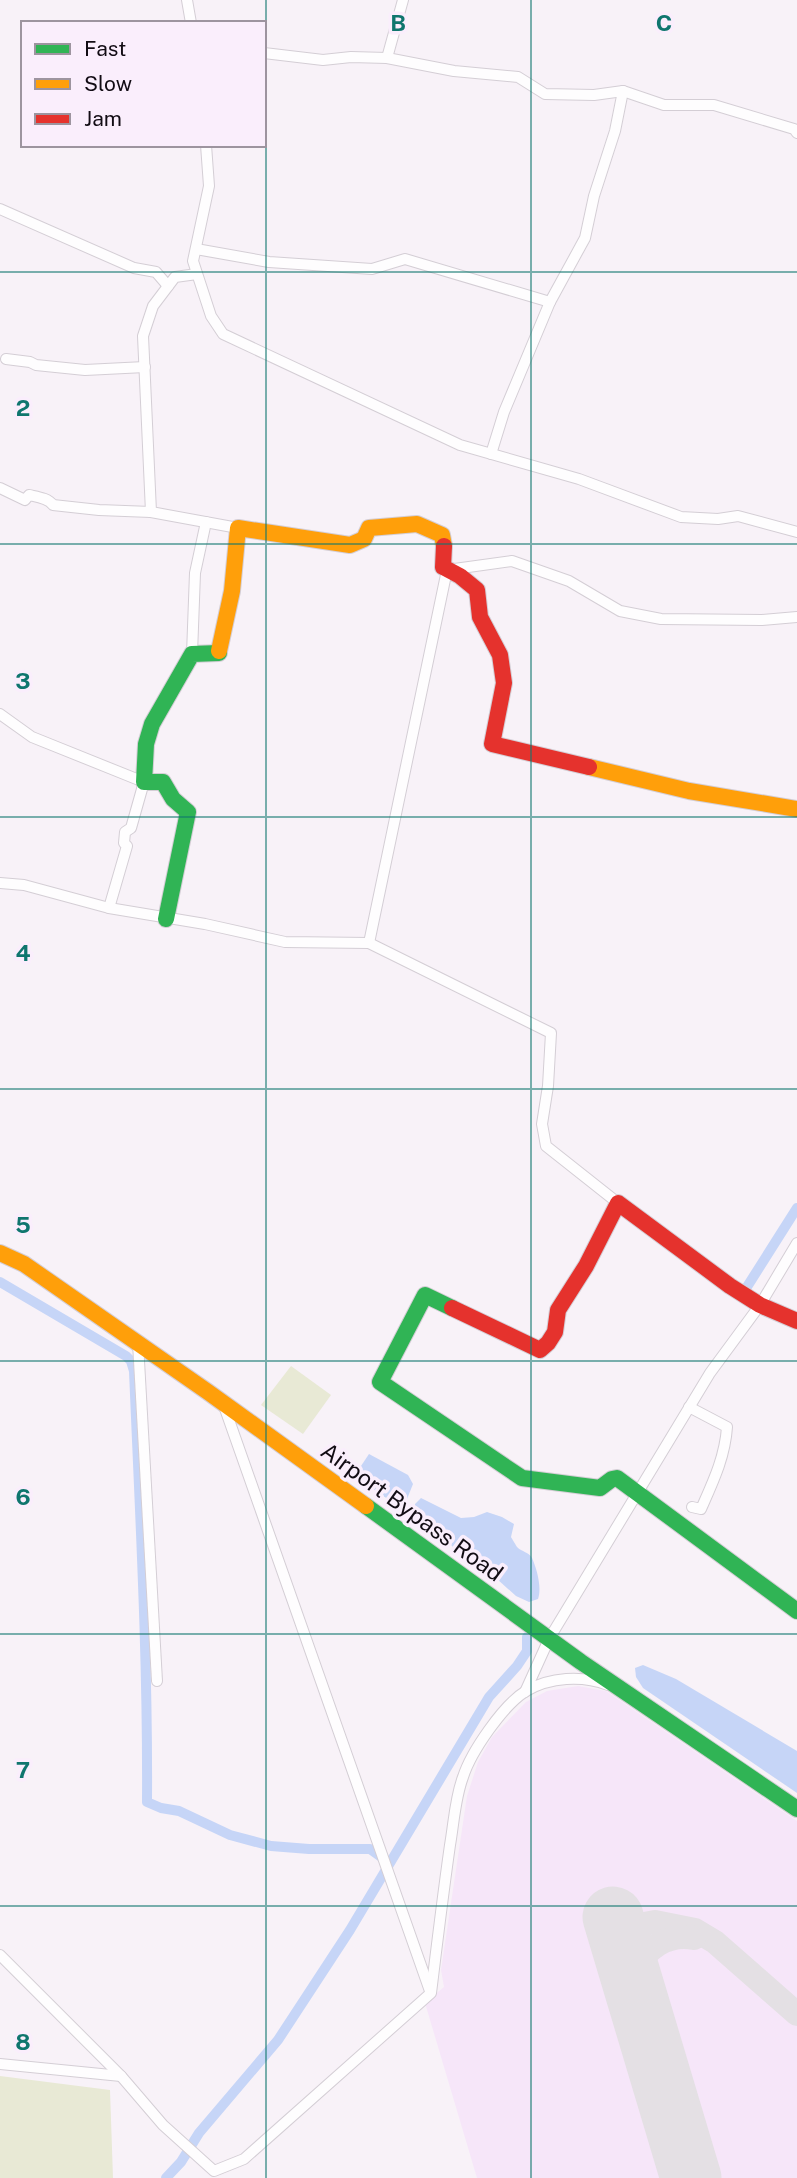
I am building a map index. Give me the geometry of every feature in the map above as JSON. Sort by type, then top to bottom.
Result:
[{"type":"street","points":[[187,0],[191,21]]},
{"type":"street","points":[[387,58],[403,0]]},
{"type":"street","points":[[266,53],[323,60],[351,57],[387,58],[454,71],[518,77],[545,94],[594,95],[623,91],[664,105],[714,105],[794,129],[797,133]]},
{"type":"street","points":[[491,454],[505,412],[550,302],[585,238],[594,196],[615,131],[623,91]]},
{"type":"street","points":[[206,147],[209,186],[192,261],[211,316],[223,334],[460,445],[579,479],[681,517],[718,519],[737,516],[797,532]]},
{"type":"street","points":[[0,209],[134,268],[156,272],[168,286]]},
{"type":"street","points":[[195,249],[269,262],[372,269],[405,259],[550,302]]},
{"type":"street","points":[[151,512],[143,337],[153,306],[175,277],[197,274]]},
{"type":"street","points":[[6,359],[85,370],[145,367]]},
{"type":"street","points":[[0,488],[25,500],[29,495],[50,501],[53,505],[151,512],[351,545],[364,539],[369,528],[417,524],[442,535],[443,567],[477,590],[480,617],[500,655],[504,683],[492,744],[689,791],[797,809]]},
{"type":"street","points":[[108,908],[127,846],[124,843],[125,832],[131,828],[144,782],[146,744],[152,724],[192,654],[195,573],[206,522]]},
{"type":"street","points":[[192,654],[219,653],[229,618],[234,586],[238,528]]},
{"type":"street","points":[[447,569],[512,561],[569,581],[620,611],[661,619],[762,620],[797,617]]},
{"type":"street","points":[[369,943],[447,569]]},
{"type":"street","points":[[0,714],[32,737],[144,782],[163,782],[173,800],[188,813],[166,919]]},
{"type":"street","points":[[0,883],[24,885],[108,908],[205,924],[285,942],[369,943],[551,1033],[548,1086],[542,1117],[545,1146],[730,1286],[760,1305],[797,1321]]},
{"type":"street","points":[[618,1203],[586,1266],[558,1310],[555,1332],[540,1350],[425,1295],[380,1382],[522,1478],[600,1488],[614,1478],[797,1611]]},
{"type":"street","points":[[0,1955],[121,2077],[173,2134],[218,2175],[244,2159],[431,1993],[458,1792],[464,1774],[482,1740],[501,1715],[525,1692],[549,1639],[689,1407],[710,1373],[760,1305],[797,1242]]},
{"type":"street","name":"Airport Bypass Road","points":[[0,1253],[24,1264],[138,1343],[549,1639],[797,1809]]},
{"type":"street","points":[[138,1343],[158,1681]]},
{"type":"street","points":[[223,1403],[431,1993]]},
{"type":"street","points":[[689,1407],[727,1427],[726,1448],[714,1481],[701,1509],[692,1507]]},
{"type":"street","points":[[525,1692],[564,1678],[601,1682],[622,1690]]},
{"type":"street","points":[[0,2064],[121,2077]]},
{"type":"shaded area","points":[[578,1686],[606,1691],[797,1821],[797,2178],[477,2178],[425,2003],[444,1987],[441,1970],[467,1796],[478,1762],[492,1737],[526,1702],[547,1691]]},
{"type":"green space","points":[[291,1366],[331,1395],[303,1434],[261,1405]]},
{"type":"green space","points":[[0,2076],[110,2090],[113,2178],[0,2178]]},
{"type":"water","points":[[369,1454],[408,1475],[413,1484],[405,1504],[401,1506],[389,1500],[358,1476],[359,1469]]},
{"type":"water","points":[[421,1498],[461,1518],[487,1512],[514,1524],[511,1537],[517,1547],[531,1556],[536,1568],[538,1599],[529,1602],[516,1596],[497,1579],[459,1553],[444,1538],[414,1518],[415,1504]]},
{"type":"water","points":[[643,1665],[676,1679],[797,1751],[797,1793],[643,1688],[636,1677],[635,1668]]},
{"type":"waterway","points":[[745,1290],[797,1208]]},
{"type":"waterway","points":[[0,1282],[126,1356],[134,1371],[145,1640],[147,1802],[179,1811],[230,1835],[271,1846],[370,1849],[384,1859]]},
{"type":"waterway","points":[[166,2178],[181,2162],[199,2133],[278,2040],[350,1930],[489,1697],[527,1651],[527,1637]]},
{"type":"taxiway","points":[[617,1929],[655,1922],[695,1930],[715,1942],[797,2014]]},
{"type":"taxiway","points":[[635,1990],[640,1964],[651,1950],[667,1940],[694,1938]]},
{"type":"runway","points":[[613,1917],[691,2178]]},
{"type":"traffic: fast","points":[[166,919],[188,812],[173,799],[163,782],[144,782],[146,744],[152,724],[192,654],[219,651]]},
{"type":"traffic: fast","points":[[452,1308],[425,1295],[380,1382],[522,1478],[600,1488],[617,1478],[797,1611]]},
{"type":"traffic: fast","points":[[366,1506],[581,1662],[797,1809]]},
{"type":"traffic: slow","points":[[219,651],[232,591],[238,528],[350,545],[364,539],[369,528],[417,524],[442,535],[444,546]]},
{"type":"traffic: slow","points":[[589,767],[689,791],[797,809]]},
{"type":"traffic: slow","points":[[0,1253],[24,1264],[366,1506]]},
{"type":"traffic: jam","points":[[444,546],[443,567],[477,590],[480,617],[500,655],[504,683],[492,744],[589,767]]},
{"type":"traffic: jam","points":[[452,1308],[540,1350],[555,1332],[558,1310],[586,1266],[618,1203],[730,1286],[760,1305],[797,1321]]}]
